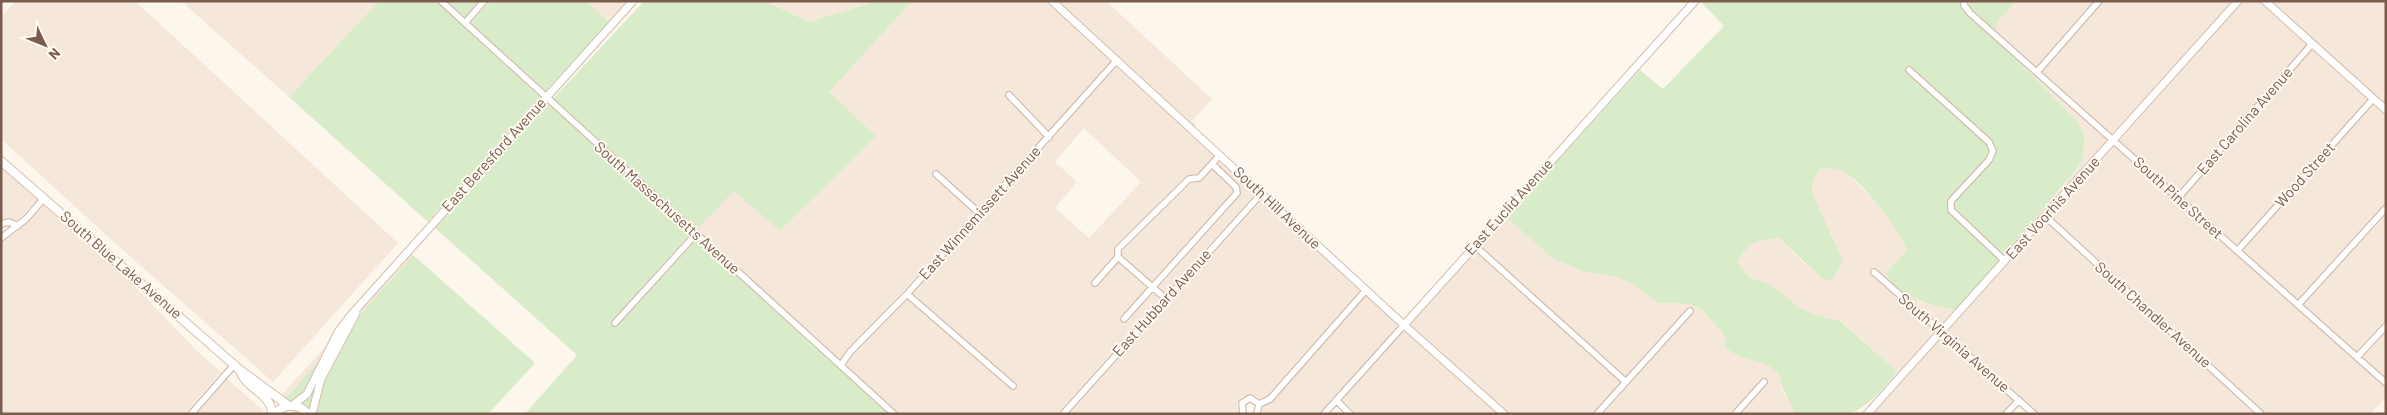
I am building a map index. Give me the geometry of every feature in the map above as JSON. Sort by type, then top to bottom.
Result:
[{"type":"main road","name":"South Blue Lake Avenue","points":[[1,162],[237,368],[291,406],[300,407],[308,414]]},
{"type":"main road","name":"South Blue Lake Avenue","points":[[237,368],[244,381],[269,402],[274,414]]},
{"type":"main road","points":[[274,414],[291,406]]},
{"type":"street","name":"South Massachusetts Avenue","points":[[441,1],[894,414]]},
{"type":"street","points":[[465,23],[484,1]]},
{"type":"street","name":"East Beresford Avenue","points":[[291,406],[307,394],[338,332],[415,242],[633,1]]},
{"type":"street","name":"South Hill Avenue","points":[[1052,1],[1404,325],[1504,414]]},
{"type":"street","name":"East Euclid Avenue","points":[[1324,414],[1695,1]]},
{"type":"street","name":"South Pine Street","points":[[1964,1],[1964,5],[1970,13],[2386,383]]},
{"type":"street","points":[[2037,72],[2099,1]]},
{"type":"street","name":"East Voorhis Avenue","points":[[1867,414],[2238,1]]},
{"type":"street","points":[[2265,1],[2386,110]]},
{"type":"street","name":"East Carolina Avenue","points":[[2178,198],[2312,44]]},
{"type":"street","name":"East Winnemissett Avenue","points":[[841,365],[850,352],[907,294],[1117,60]]},
{"type":"street","points":[[1909,70],[1989,142],[1993,151],[1989,160],[1951,201],[1951,210],[2005,260]]},
{"type":"street","points":[[1009,95],[1049,137]]},
{"type":"street","name":"Wood Street","points":[[2237,251],[2373,99]]},
{"type":"street","points":[[1095,283],[1118,257],[1118,249],[1189,179],[1199,178],[1220,155]]},
{"type":"street","points":[[1124,320],[1237,193],[1236,187],[1212,164]]},
{"type":"street","points":[[936,174],[979,213]]},
{"type":"street","name":"East Hubbard Avenue","points":[[1063,414],[1262,193]]},
{"type":"street","points":[[1,238],[18,226],[44,198]]},
{"type":"street","points":[[2298,305],[2386,208]]},
{"type":"street","name":"South Chandler Avenue","points":[[2046,216],[2262,414]]},
{"type":"street","points":[[1,224],[9,222],[18,226]]},
{"type":"street","points":[[615,323],[696,234]]},
{"type":"street","points":[[1475,246],[1626,382]]},
{"type":"street","points":[[1118,257],[1166,300]]},
{"type":"street","name":"South Virginia Avenue","points":[[1874,272],[2034,414]]},
{"type":"street","points":[[1259,404],[1270,399],[1366,290]]},
{"type":"street","points":[[907,294],[1013,386]]},
{"type":"street","name":"East Beresford Avenue","points":[[312,414],[321,379],[357,310]]},
{"type":"street","points":[[1597,414],[1690,311]]},
{"type":"street","points":[[2357,358],[2386,326]]},
{"type":"street","points":[[191,414],[237,368]]},
{"type":"street","points":[[1735,414],[1764,382]]},
{"type":"street","points":[[1243,414],[1241,405],[1245,399],[1252,398],[1259,404]]},
{"type":"street","points":[[1336,400],[1350,414]]},
{"type":"street","points":[[2006,414],[2019,400]]},
{"type":"street","points":[[1257,414],[1259,404]]},
{"type":"shaded area","points":[[16,1],[135,1],[398,243],[273,382],[117,245],[1,139],[1,17]]},
{"type":"shaded area","points":[[181,1],[379,1],[289,97]]},
{"type":"shaded area","points":[[586,1],[627,1],[609,22]]},
{"type":"shaded area","points":[[765,1],[877,1],[809,22]]},
{"type":"shaded area","points":[[912,1],[1047,1],[1112,60],[1049,132],[1009,90],[1004,94],[1044,137],[978,208],[935,169],[931,175],[974,213],[840,360],[697,229],[734,190],[780,231],[876,136],[829,92]]},
{"type":"shaded area","points":[[1057,1],[1106,1],[1212,99],[1192,121],[1196,125],[1194,127]]},
{"type":"shaded area","points":[[2016,1],[2094,1],[2036,67],[1995,30],[1997,21]]},
{"type":"shaded area","points":[[2104,1],[2233,1],[2113,136],[2042,72]]},
{"type":"shaded area","points":[[2243,1],[2259,1],[2307,44],[2177,193],[2119,141]]},
{"type":"shaded area","points":[[2270,1],[2386,1],[2386,106]]},
{"type":"shaded area","points":[[2312,49],[2368,99],[2237,246],[2183,198]]},
{"type":"shaded area","points":[[2011,54],[2108,141],[1992,270],[2082,162],[2085,136],[2077,121]]},
{"type":"shaded area","points":[[1118,65],[1215,155],[1197,175],[1186,177],[1115,246],[1114,255],[1090,282],[1096,288],[1119,262],[1147,288],[1119,319],[1125,325],[1153,293],[1160,299],[1057,414],[899,414],[846,365],[853,355],[907,299],[1013,391],[1018,387],[912,294]],"holes":[[[1084,128],[1141,182],[1089,238],[1055,208],[1077,182],[1055,162]]]},
{"type":"shaded area","points":[[2373,104],[2386,115],[2386,202],[2297,300],[2242,251]]},
{"type":"shaded area","points":[[2114,146],[2386,388],[2386,397],[2370,414],[2267,414],[2051,216]]},
{"type":"shaded area","points":[[1221,160],[1256,193],[1165,294],[1158,288],[1240,196],[1241,190],[1238,184],[1217,164]]},
{"type":"shaded area","points":[[1,166],[39,198],[17,221],[8,218],[1,219]]},
{"type":"shaded area","points":[[1833,167],[1847,173],[1878,205],[1904,241],[1907,250],[1886,273],[1919,301],[1955,310],[1940,327],[1873,267],[1869,272],[1935,332],[1887,386],[1897,371],[1841,321],[1816,315],[1800,308],[1771,285],[1749,277],[1737,262],[1744,251],[1756,240],[1779,238],[1806,265],[1832,235],[1812,193],[1813,180],[1820,169]]},
{"type":"shaded area","points":[[1213,169],[1234,191],[1152,283],[1122,256],[1122,251],[1191,183],[1202,181]]},
{"type":"shaded area","points":[[1263,199],[1361,290],[1268,396],[1260,399],[1250,394],[1241,397],[1237,404],[1239,414],[1068,414]]},
{"type":"shaded area","points":[[45,203],[104,254],[195,349],[221,372],[184,414],[1,414],[1,243],[20,230]]},
{"type":"shaded area","points":[[2386,214],[2386,320],[2356,352],[2303,305]]},
{"type":"shaded area","points":[[1506,217],[1552,258],[1581,271],[1616,277],[1632,283],[1657,303],[1690,304],[1701,309],[1722,332],[1726,342],[1724,345],[1738,356],[1766,363],[1773,367],[1781,376],[1780,385],[1784,394],[1793,403],[1794,414],[1740,414],[1769,382],[1764,377],[1729,414],[1603,414],[1695,311],[1689,306],[1625,377],[1480,246]]},
{"type":"shaded area","points":[[2046,221],[2256,414],[2040,414],[1946,332]]},
{"type":"shaded area","points":[[1475,251],[1621,382],[1592,414],[1509,414],[1409,325]]},
{"type":"shaded area","points":[[410,253],[413,255],[282,402],[278,399]]},
{"type":"shaded area","points":[[1366,295],[1399,325],[1319,414],[1262,414],[1263,406],[1273,401]]},
{"type":"shaded area","points":[[1404,330],[1499,414],[1356,414],[1341,400]]},
{"type":"shaded area","points":[[2386,332],[2386,379],[2362,358]]},
{"type":"shaded area","points":[[1941,337],[2014,400],[2001,414],[1872,414]]},
{"type":"shaded area","points":[[227,379],[264,411],[261,414],[196,414]]},
{"type":"green space","points":[[379,1],[436,1],[540,97],[428,222],[289,97]]},
{"type":"green space","points":[[446,1],[479,1],[465,18]]},
{"type":"green space","points":[[490,1],[586,1],[609,22],[545,92],[470,23]]},
{"type":"green space","points":[[644,1],[765,1],[809,22],[877,1],[912,1],[829,92],[876,136],[780,231],[734,191],[697,229],[553,99]]},
{"type":"green space","points":[[1700,1],[1960,1],[1965,13],[2011,54],[2077,121],[2085,136],[2082,162],[1992,270],[1955,310],[1916,299],[1891,282],[1886,273],[1907,250],[1889,220],[1871,197],[1853,178],[1836,169],[1820,169],[1813,180],[1812,193],[1843,261],[1832,280],[1823,279],[1779,238],[1759,241],[1746,250],[1737,262],[1749,277],[1771,285],[1800,308],[1816,315],[1840,321],[1897,371],[1876,396],[1849,414],[1794,414],[1782,387],[1780,376],[1775,370],[1765,364],[1743,358],[1724,346],[1726,342],[1722,332],[1701,309],[1690,304],[1657,303],[1632,283],[1616,277],[1581,271],[1552,258],[1506,217],[1640,70],[1663,89],[1724,26]]},
{"type":"green space","points":[[1968,1],[2016,1],[1998,21],[1995,30],[1970,8]]},
{"type":"green space","points":[[546,102],[691,233],[610,323],[616,328],[697,239],[889,414],[525,414],[577,355],[434,227]]},
{"type":"green space","points":[[413,255],[535,363],[488,414],[295,414],[282,402]]}]
